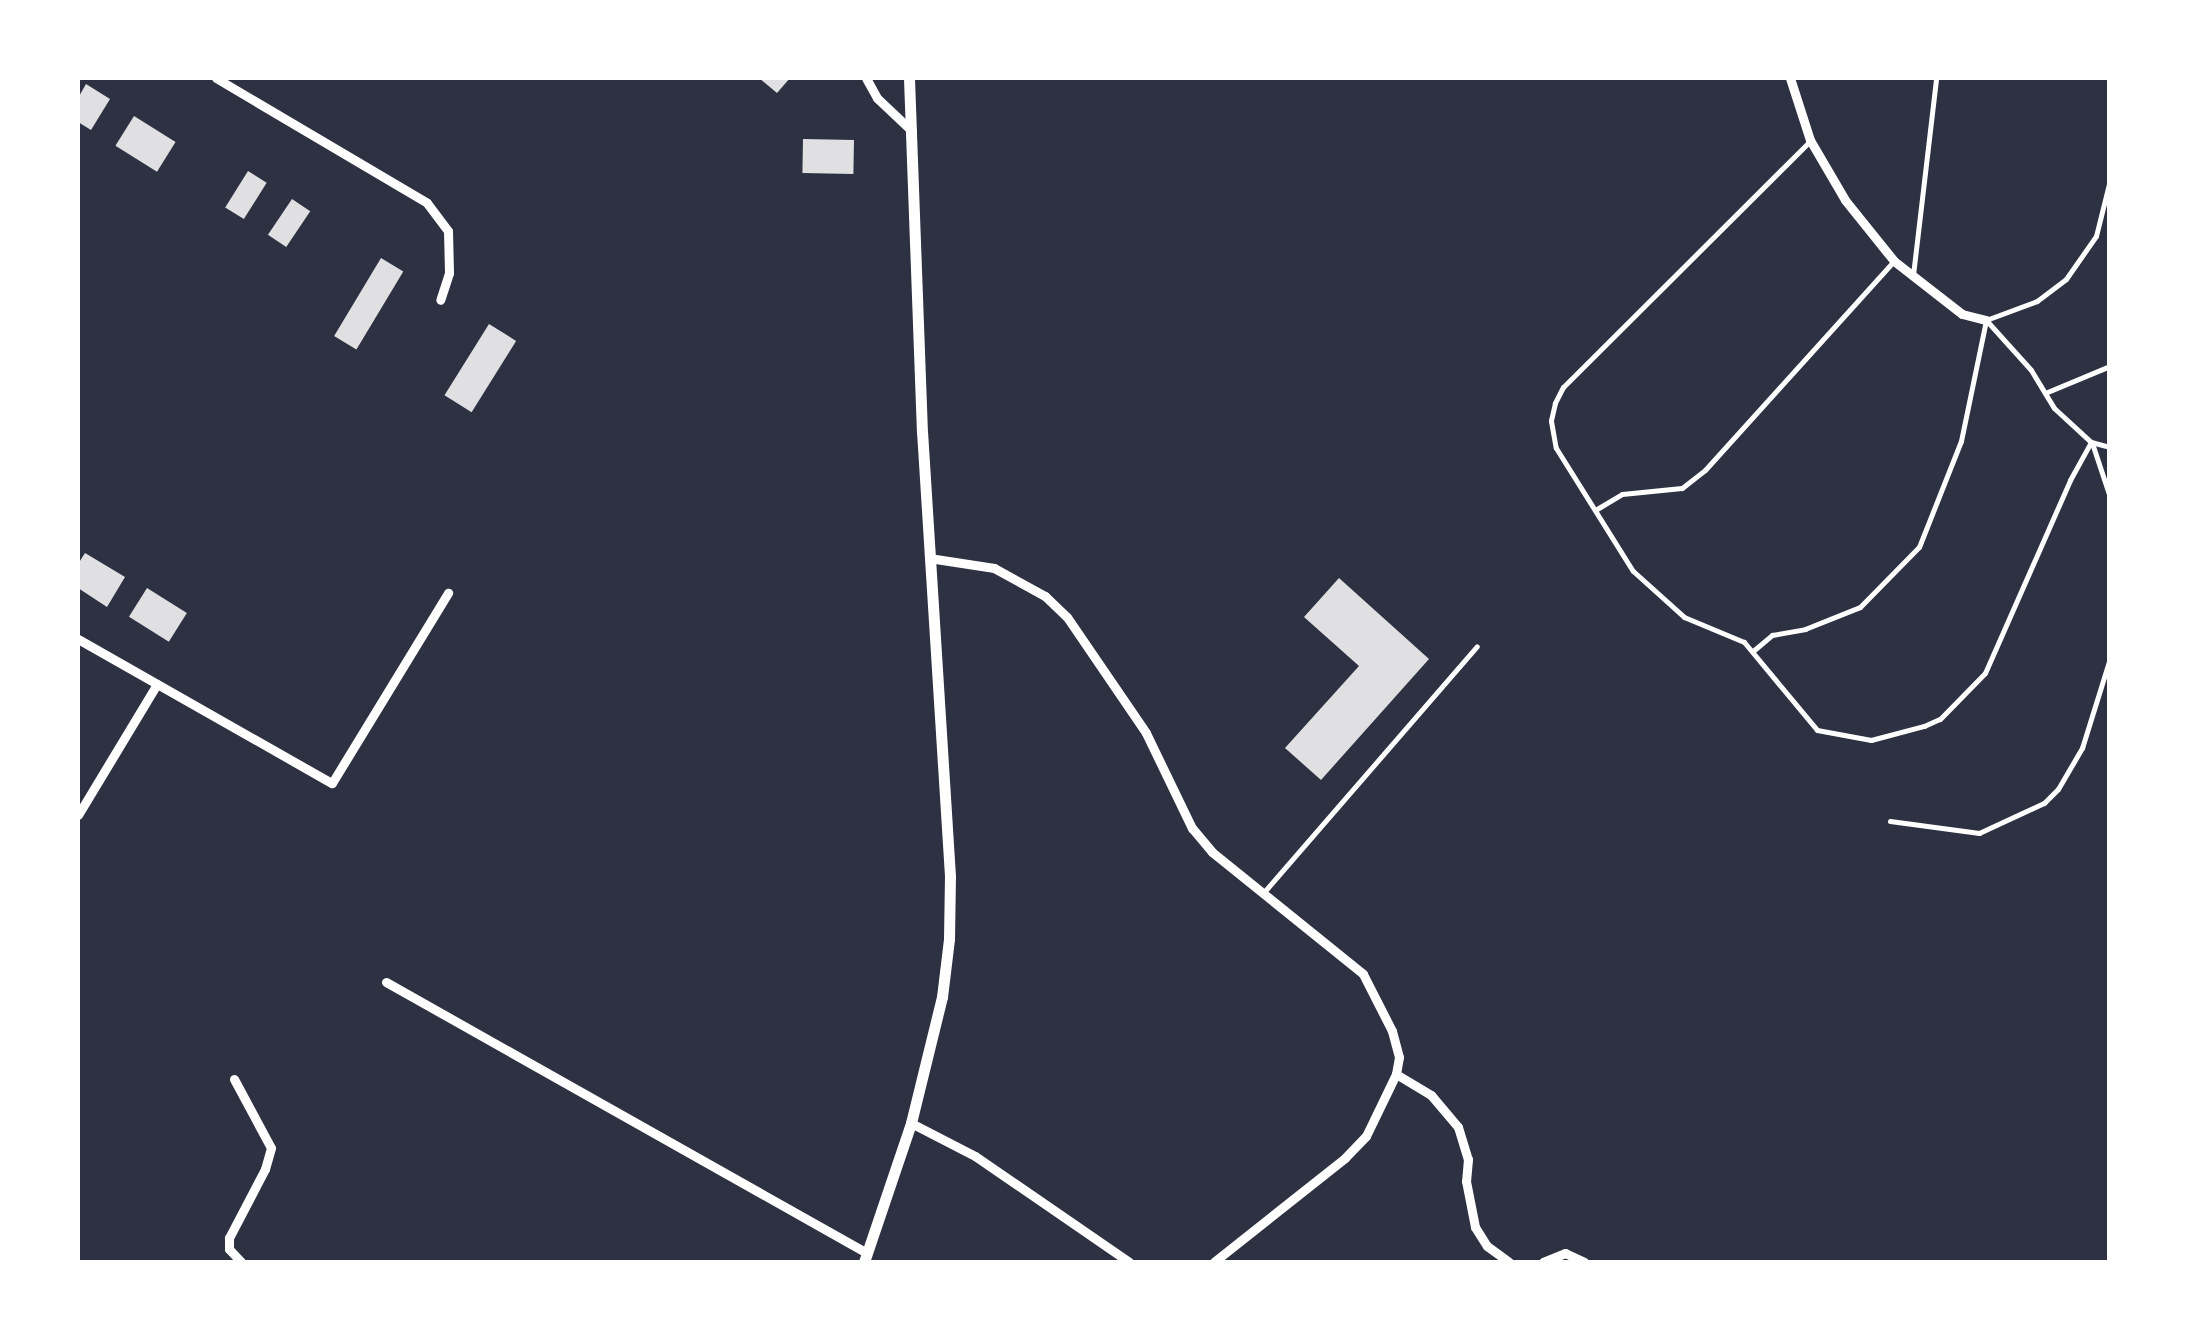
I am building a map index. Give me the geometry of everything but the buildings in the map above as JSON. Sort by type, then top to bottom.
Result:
[{"type":"street","points":[[216,78],[427,203],[448,231],[449,272],[440,300]]},
{"type":"street","points":[[866,78],[877,98],[912,131]]},
{"type":"street","points":[[386,982],[866,1258],[911,1123],[942,996],[949,939],[942,708],[930,558],[908,78]]},
{"type":"street","points":[[1790,78],[1810,140],[1845,200],[1894,262],[1962,314],[1986,320]]},
{"type":"street","points":[[930,558],[994,568],[1045,596],[1066,617],[1146,733],[1192,828],[1212,852],[1364,974],[1392,1031],[1400,1057],[1380,1115],[1345,1158],[1214,1262]]},
{"type":"street","points":[[78,639],[332,784],[448,593]]},
{"type":"street","points":[[78,815],[157,684]]},
{"type":"street","points":[[1396,1074],[1430,1096],[1458,1127],[1468,1160],[1466,1181],[1475,1227],[1487,1246],[1510,1262]]},
{"type":"street","points":[[234,1079],[271,1148],[265,1169],[228,1238],[229,1248],[241,1262]]},
{"type":"street","points":[[911,1123],[975,1156],[1128,1262]]},
{"type":"street","points":[[1543,1262],[1565,1254],[1584,1262]]},
{"type":"lane","points":[[1913,278],[1936,78]]},
{"type":"lane","points":[[1810,140],[1563,387],[1551,421],[1556,448],[1596,508],[1620,556],[1663,602],[1684,617],[1744,642],[1817,730],[1871,740],[1940,719],[1985,673],[2054,513],[2091,442]]},
{"type":"lane","points":[[1986,320],[2038,302],[2066,278],[2096,236],[2110,180]]},
{"type":"lane","points":[[1596,508],[1622,494],[1682,488],[1705,470],[1894,262]]},
{"type":"lane","points":[[1753,652],[1772,635],[1804,630],[1860,606],[1919,547],[1962,440],[1986,320]]},
{"type":"lane","points":[[1986,320],[2054,408],[2091,442],[2110,447]]},
{"type":"lane","points":[[2045,393],[2110,366]]},
{"type":"lane","points":[[2091,442],[2110,497]]},
{"type":"lane","points":[[1262,894],[1477,646]]},
{"type":"lane","points":[[1890,821],[1979,833],[2044,803],[2058,790],[2082,748],[2110,658]]}]
